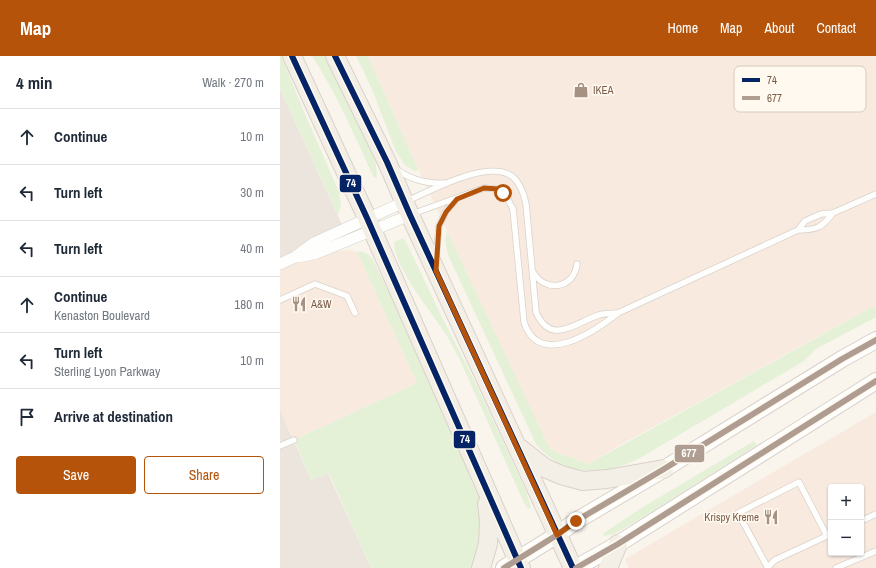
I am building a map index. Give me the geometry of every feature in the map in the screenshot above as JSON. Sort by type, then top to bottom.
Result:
[{"type":"main road","points":[[292,56],[370,225],[485,489],[514,565],[576,521],[876,340]]},
{"type":"main road","points":[[335,56],[387,162],[557,535],[574,568],[618,544],[876,381]]},
{"type":"main road","points":[[517,445],[532,460],[545,468],[561,475],[583,481],[607,479],[664,469]]},
{"type":"main road","points":[[482,568],[488,544],[489,520],[485,489]]},
{"type":"main road","points":[[608,568],[618,544]]},
{"type":"street","points":[[280,264],[295,257],[317,253],[370,225],[407,208]]},
{"type":"lane","points":[[387,162],[402,173],[418,181],[433,184],[451,182],[481,172],[492,171],[504,172],[512,177],[522,190],[526,204],[536,312],[543,324],[552,330],[559,331],[568,329],[600,314],[618,313]]},
{"type":"lane","points":[[407,208],[451,182]]},
{"type":"lane","points":[[407,208],[457,199],[484,188],[498,189],[507,198],[513,209],[524,322],[533,338],[545,344],[552,345],[568,342],[600,327],[618,313],[798,230],[811,230],[826,223],[834,213]]},
{"type":"lane","points":[[798,230],[805,221],[821,214],[834,213],[876,194]]},
{"type":"lane","points":[[436,271],[439,226],[446,212],[457,199]]},
{"type":"lane","points":[[532,270],[542,282],[558,285],[563,284],[572,278],[577,264]]},
{"type":"lane","points":[[280,300],[315,284],[347,296],[355,313]]},
{"type":"lane","points":[[280,446],[294,440]]},
{"type":"lane","points":[[828,533],[799,482],[738,513],[768,568],[775,560],[828,535]]},
{"type":"lane","points":[[863,520],[876,514]]},
{"type":"lane","points":[[836,568],[876,551]]},
{"type":"shaded area","points":[[368,56],[876,56],[876,305],[588,464],[556,452],[551,449],[547,443],[418,169]]},
{"type":"shaded area","points":[[280,89],[344,229],[280,264]]},
{"type":"shaded area","points":[[349,250],[357,252],[417,383],[294,440],[280,410],[280,264],[317,253]]},
{"type":"shaded area","points":[[280,410],[311,480],[328,473],[371,568],[280,568]]},
{"type":"shaded area","points":[[876,412],[876,568],[629,568],[625,559]]},
{"type":"green space","points":[[280,56],[339,192],[341,205],[338,215],[280,89]]},
{"type":"green space","points":[[312,56],[325,56],[371,148],[376,164],[377,177],[374,178],[338,100]]},
{"type":"green space","points":[[356,56],[368,56],[418,169],[416,172],[405,165],[396,152],[372,89]]},
{"type":"green space","points":[[447,231],[547,443],[551,449],[556,452],[588,464],[876,305],[876,317],[816,349],[804,361],[640,458],[613,468],[585,470],[571,468],[558,463],[536,444],[448,255],[445,240]]},
{"type":"green space","points":[[403,238],[475,382],[526,491],[531,508],[528,509],[524,503],[459,358],[447,336],[407,278],[396,253],[394,242]]},
{"type":"green space","points":[[361,251],[369,255],[373,260],[485,489],[481,568],[371,568],[329,473],[311,480],[294,440],[417,383],[357,252]]},
{"type":"green space","points":[[754,441],[757,445],[645,516],[614,534],[604,536],[603,534],[638,510]]},
{"type":"transit line","name":"74","points":[[292,56],[367,218],[521,568]]},
{"type":"transit line","name":"74","points":[[335,56],[387,162],[573,568]]},
{"type":"transit line","name":"677","points":[[504,568],[557,535],[576,521],[664,469],[842,359],[876,340]]},
{"type":"transit line","name":"677","points":[[576,568],[618,544],[876,381]]},
{"type":"place","name":"IKEA","points":[[581,90]]},
{"type":"place","name":"A&W","points":[[299,304]]},
{"type":"place","name":"Krispy Kreme","points":[[771,517]]},
{"type":"route","points":[[503,193],[498,189],[484,188],[457,199],[446,212],[439,226],[436,271],[557,535],[576,521]]}]
